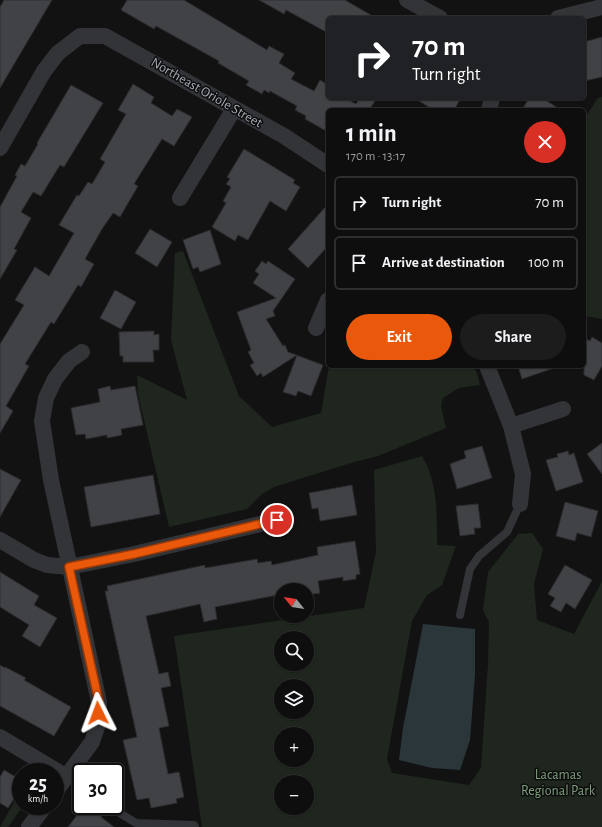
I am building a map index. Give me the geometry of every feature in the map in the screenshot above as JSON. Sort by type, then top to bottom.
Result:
[{"type":"street","points":[[407,0],[436,16]]},
{"type":"street","points":[[566,16],[602,7]]},
{"type":"street","name":"Northeast Oriole Street","points":[[0,148],[44,71],[58,53],[80,36],[106,36],[284,136],[326,164]]},
{"type":"street","points":[[180,198],[234,109]]},
{"type":"street","points":[[316,328],[326,305]]},
{"type":"street","points":[[64,780],[92,742],[98,724],[99,702],[51,480],[42,421],[46,398],[55,379],[69,361],[82,352]]},
{"type":"street","points":[[488,368],[511,426],[523,474],[520,504]]},
{"type":"street","points":[[511,426],[563,409]]},
{"type":"street","points":[[0,540],[34,560],[47,565],[69,567],[134,554],[277,520]]},
{"type":"street","points":[[0,737],[66,777]]},
{"type":"street","points":[[29,827],[38,815]]},
{"type":"lane","points":[[460,615],[470,570],[479,556],[507,532],[520,504]]},
{"type":"lane","points":[[66,777],[72,781]]},
{"type":"lane","points":[[123,815],[136,823],[194,825],[195,827]]},
{"type":"green space","points":[[602,97],[602,319],[586,316],[586,116],[598,98]]},
{"type":"green space","points":[[183,251],[239,396],[272,427],[321,413],[329,368],[474,368],[480,385],[459,388],[443,398],[441,406],[446,428],[378,456],[274,487],[262,494],[247,509],[169,527],[138,394],[137,375],[187,400],[171,340],[175,253]]},
{"type":"green space","name":"Lacamas Regional Park","points":[[422,456],[431,477],[436,499],[437,545],[456,546],[442,585],[427,595],[412,621],[387,759],[392,773],[469,785],[481,768],[488,664],[489,622],[483,610],[488,572],[518,534],[532,533],[543,549],[534,584],[537,620],[574,634],[602,581],[602,827],[202,827],[174,636],[274,621],[274,623],[314,623],[314,615],[364,608],[376,552],[374,470]]},
{"type":"green space","points":[[12,806],[12,815],[17,815],[8,827],[0,827]]},
{"type":"shaded area","points":[[423,624],[475,629],[475,675],[470,740],[460,770],[432,768],[399,760],[403,728]]},
{"type":"building","points":[[4,0],[52,0],[0,88],[0,7]]},
{"type":"building","points":[[127,0],[184,0],[267,50],[269,46],[284,54],[279,63],[295,73],[291,79],[314,91],[320,80],[326,84],[326,100],[349,100],[356,104],[359,100],[376,100],[370,108],[326,108],[326,131],[305,119],[306,116],[295,110],[297,106],[270,91],[269,93],[264,90],[262,94],[246,85],[249,81],[218,63],[219,61],[156,26],[154,29],[121,10]]},
{"type":"building","points":[[259,0],[345,0],[373,16],[326,16],[326,32],[286,10],[284,14]]},
{"type":"building","points":[[602,37],[602,77],[586,81],[586,41]]},
{"type":"building","points":[[133,84],[154,97],[151,103],[172,116],[177,109],[192,117],[174,146],[162,139],[134,184],[138,186],[120,217],[113,213],[102,229],[85,259],[94,264],[81,287],[78,285],[54,324],[51,322],[25,364],[29,366],[6,406],[13,411],[0,433],[0,344],[24,305],[15,300],[35,267],[49,276],[74,233],[59,225],[77,195],[79,196],[88,182],[92,184],[105,162],[100,159],[126,114],[118,110]]},
{"type":"building","points":[[71,85],[103,103],[64,167],[60,165],[41,196],[33,192],[21,212],[31,218],[14,249],[17,250],[0,279],[0,207],[17,176],[15,175],[21,164],[25,166]]},
{"type":"building","points":[[417,100],[460,100],[455,108],[431,108]]},
{"type":"building","points":[[528,100],[545,100],[558,108],[523,108]]},
{"type":"building","points":[[244,149],[295,180],[293,183],[300,187],[286,211],[270,201],[248,240],[238,235],[235,241],[212,227],[226,203],[223,201],[231,187],[226,184],[230,179],[227,177]]},
{"type":"building","points":[[326,206],[326,248],[308,268],[288,249]]},
{"type":"building","points":[[150,229],[172,242],[157,267],[135,253]]},
{"type":"building","points":[[210,230],[221,264],[200,272],[198,267],[193,269],[183,240]]},
{"type":"building","points":[[262,261],[266,264],[268,261],[295,279],[273,311],[275,316],[266,319],[283,346],[285,345],[288,352],[297,355],[263,377],[261,373],[257,376],[250,365],[254,363],[248,352],[251,350],[237,312],[276,298],[253,283],[259,274],[255,271]]},
{"type":"building","points":[[115,290],[136,302],[121,329],[100,318]]},
{"type":"building","points":[[154,331],[154,335],[159,334],[159,350],[153,350],[154,362],[123,362],[123,356],[120,356],[119,332]]},
{"type":"building","points":[[592,337],[602,343],[602,366],[594,380],[584,375],[584,368],[586,368],[586,339],[590,341]]},
{"type":"building","points":[[297,355],[323,365],[311,396],[298,391],[296,396],[283,392]]},
{"type":"building","points":[[519,368],[554,368],[522,379]]},
{"type":"building","points":[[110,386],[111,390],[135,386],[143,425],[121,429],[122,435],[107,438],[107,435],[86,439],[85,434],[76,435],[71,408],[100,402],[98,389]]},
{"type":"building","points":[[602,443],[602,474],[587,454]]},
{"type":"building","points":[[482,446],[492,478],[457,489],[450,464],[466,458],[464,451]]},
{"type":"building","points":[[568,451],[569,455],[574,453],[583,482],[556,491],[546,460],[558,457],[557,454]]},
{"type":"building","points":[[0,469],[21,480],[0,517]]},
{"type":"building","points":[[153,475],[160,514],[91,527],[84,487]]},
{"type":"building","points":[[352,485],[357,515],[320,521],[318,508],[312,509],[309,493]]},
{"type":"building","points":[[565,502],[598,511],[591,537],[577,533],[575,541],[556,536]]},
{"type":"building","points":[[478,504],[481,528],[474,528],[475,534],[460,536],[456,506]]},
{"type":"building","points":[[355,541],[360,574],[356,575],[356,579],[343,581],[343,577],[318,581],[320,593],[314,594],[314,583],[274,583],[274,596],[215,607],[217,619],[204,622],[200,604],[146,616],[159,674],[168,672],[171,686],[161,688],[169,726],[159,728],[168,774],[179,772],[184,797],[176,799],[177,803],[151,808],[149,798],[137,800],[123,740],[137,737],[105,591],[108,591],[107,586],[205,565],[205,568],[257,559],[258,563],[271,561],[272,565],[318,555],[317,547]]},
{"type":"building","points":[[565,565],[592,580],[575,609],[566,603],[561,612],[550,606],[555,598],[548,594]]},
{"type":"building","points":[[0,572],[39,596],[34,605],[57,618],[40,647],[22,636],[29,625],[0,607]]},
{"type":"building","points":[[0,665],[26,678],[24,680],[71,707],[54,736],[0,706]]},
{"type":"building","points":[[4,770],[12,775],[12,802],[8,808],[0,803],[0,777]]},
{"type":"building","points":[[77,815],[102,815],[101,817],[114,827],[68,827]]},
{"type":"route","points":[[98,713],[99,702],[69,567],[134,554],[277,520]]}]
